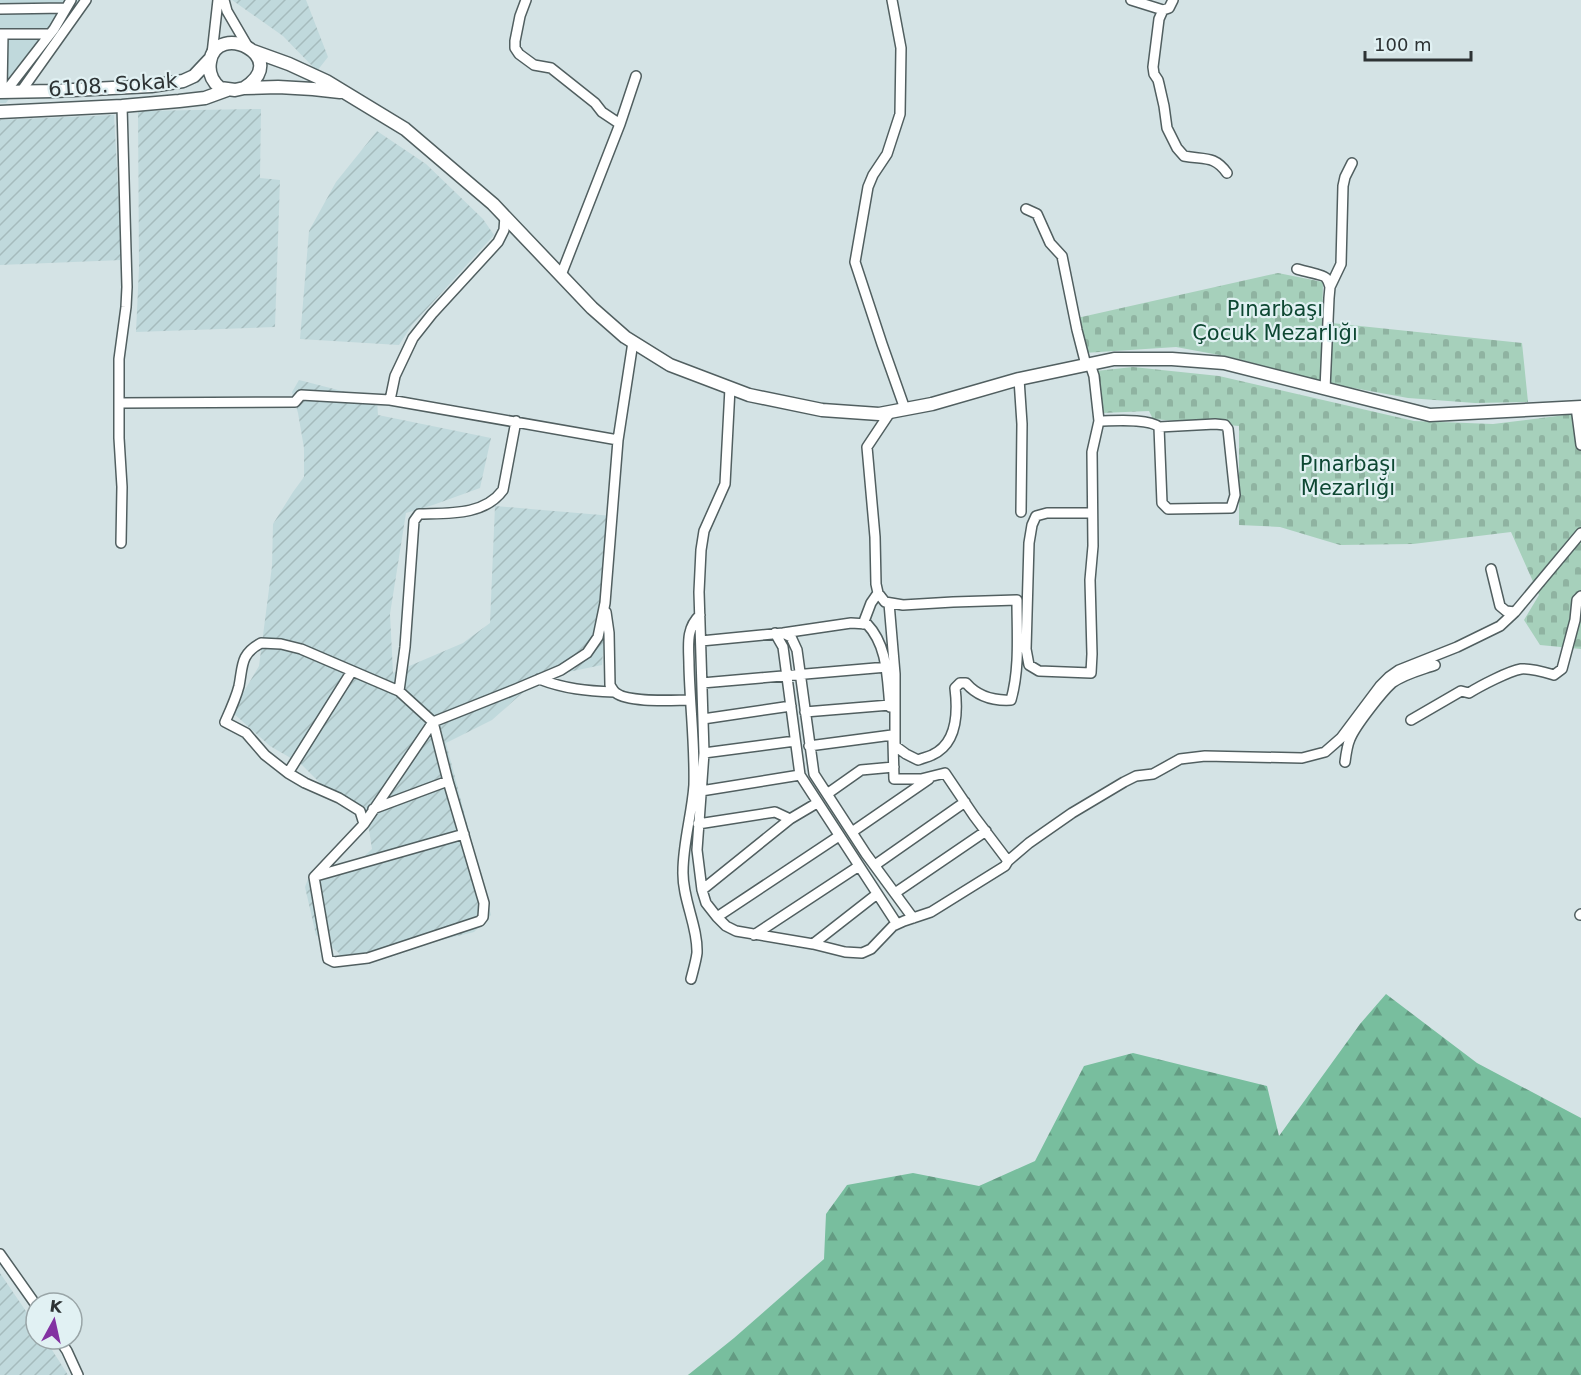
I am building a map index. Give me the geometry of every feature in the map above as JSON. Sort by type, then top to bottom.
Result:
[{"type":"main road","points":[[346,93],[278,87],[226,90],[220,88],[211,76],[209,69],[211,56],[223,45],[232,44],[251,49],[317,77],[372,107],[405,129],[453,168],[505,216],[592,308],[625,337],[670,365],[749,395],[822,410],[879,414],[932,404],[1019,379],[1114,359],[1172,358],[1224,363],[1430,415],[1579,407]]},
{"type":"main road","points":[[244,88],[258,76],[260,69],[260,62],[251,49]]},
{"type":"main road","name":"6108. Sokak","points":[[3,91],[54,91],[143,86],[183,81],[194,76],[211,56]]},
{"type":"main road","name":"6108. Sokak","points":[[0,112],[122,106],[206,98],[226,90]]},
{"type":"street","points":[[22,90],[86,0]]},
{"type":"street","points":[[211,56],[218,0]]},
{"type":"street","points":[[224,0],[227,11],[251,49]]},
{"type":"street","points":[[526,0],[515,41],[515,48],[519,54],[534,65],[551,68],[595,103],[602,112],[620,124]]},
{"type":"street","points":[[892,0],[901,48],[900,114],[887,154],[868,187],[855,262],[905,409]]},
{"type":"street","points":[[1131,0],[1163,10],[1169,8],[1173,0]]},
{"type":"street","points":[[0,9],[69,4]]},
{"type":"street","points":[[3,91],[50,34],[69,4]]},
{"type":"street","points":[[1163,10],[1159,19],[1153,67],[1159,84],[1167,128],[1177,148],[1184,156],[1212,160],[1220,164],[1227,173]]},
{"type":"street","points":[[3,91],[2,34],[50,34]]},
{"type":"street","points":[[561,275],[620,124],[636,76]]},
{"type":"street","points":[[122,106],[126,287],[126,307],[119,359],[122,543]]},
{"type":"street","points":[[1330,287],[1338,275],[1341,264],[1343,186],[1352,163]]},
{"type":"street","points":[[1026,209],[1037,214],[1050,243],[1062,256],[1077,330],[1094,376],[1100,421],[1092,452],[1092,513],[1092,546],[1090,580],[1091,673],[1038,671],[1029,665],[1026,649],[1029,543],[1032,525],[1036,516],[1047,513],[1092,513]]},
{"type":"street","points":[[390,400],[394,376],[413,338],[498,242],[504,230],[505,216]]},
{"type":"street","points":[[1297,269],[1323,276],[1328,279],[1330,287],[1325,389]]},
{"type":"street","points":[[314,877],[364,824],[434,722],[561,669],[587,653],[598,637],[606,603],[618,440],[633,342]]},
{"type":"street","points":[[1019,379],[1022,424],[1021,512]]},
{"type":"street","points":[[730,388],[726,484],[704,531],[701,550],[700,641],[704,753],[697,850],[702,890],[706,903],[717,917],[736,932],[813,944],[845,952],[862,953],[871,949],[893,926],[931,912],[952,900],[1005,866],[1029,843],[1072,813],[1136,776],[1153,774],[1179,759],[1204,756],[1302,758],[1325,752],[1341,738],[1389,677],[1399,670],[1457,647],[1500,626],[1515,612],[1581,533]]},
{"type":"street","points":[[120,403],[295,402],[301,395],[390,400],[618,440]]},
{"type":"street","points":[[1579,407],[1581,445]]},
{"type":"street","points":[[889,603],[895,674],[896,746],[918,760],[934,755],[946,744],[954,728],[957,703],[954,688],[960,683],[966,682],[974,692],[999,700],[1011,700],[1015,688],[1018,642],[1017,600],[903,605],[885,602],[878,593],[867,447],[891,411]]},
{"type":"street","points":[[1100,421],[1134,421],[1156,424],[1159,427],[1225,425],[1228,429],[1235,495],[1231,508],[1168,510],[1162,503],[1159,427]]},
{"type":"street","points":[[399,691],[405,647],[414,521],[419,514],[460,513],[478,509],[498,497],[503,490],[516,422]]},
{"type":"street","points":[[1570,547],[1581,548]]},
{"type":"street","points":[[1491,569],[1500,606],[1506,611],[1515,612]]},
{"type":"street","points":[[863,624],[870,603],[878,593]]},
{"type":"street","points":[[1411,720],[1461,691],[1469,693],[1520,669],[1554,675],[1562,669],[1575,620],[1577,600],[1581,596]]},
{"type":"street","points":[[606,603],[610,685],[614,692]]},
{"type":"street","points":[[691,980],[697,952],[685,896],[683,872],[694,787],[689,634],[693,621],[700,615]]},
{"type":"street","points":[[700,641],[851,623],[867,624],[875,632],[887,667],[894,779],[921,779],[945,773],[1008,861]]},
{"type":"street","points":[[779,633],[791,637],[796,650],[814,774],[913,918]]},
{"type":"street","points":[[779,633],[783,647],[800,775],[897,924]]},
{"type":"street","points":[[314,877],[328,959],[334,962],[368,958],[480,921],[483,917],[484,903],[448,781],[434,722],[399,691],[301,649],[281,644],[261,643],[249,649],[225,722],[246,733],[265,754],[288,773],[360,811],[364,824]]},
{"type":"street","points":[[1345,762],[1350,739],[1386,689],[1393,682],[1410,673],[1435,665]]},
{"type":"street","points":[[702,683],[887,667]]},
{"type":"street","points":[[288,773],[352,671]]},
{"type":"street","points":[[539,679],[557,686],[586,691],[614,692],[644,700],[690,700]]},
{"type":"street","points":[[805,712],[890,705]]},
{"type":"street","points":[[703,719],[791,706]]},
{"type":"street","points":[[809,746],[892,735]]},
{"type":"street","points":[[704,753],[795,741]]},
{"type":"street","points":[[827,794],[861,770],[894,767]]},
{"type":"street","points":[[701,791],[800,775]]},
{"type":"street","points":[[852,832],[934,776]]},
{"type":"street","points":[[374,809],[448,781]]},
{"type":"street","points":[[875,865],[965,802]]},
{"type":"street","points":[[702,890],[790,819],[817,803]]},
{"type":"street","points":[[698,824],[775,812],[790,819]]},
{"type":"street","points":[[895,893],[986,831]]},
{"type":"street","points":[[314,877],[464,834]]},
{"type":"street","points":[[717,917],[839,836]]},
{"type":"street","points":[[754,935],[858,866]]},
{"type":"street","points":[[813,944],[878,894]]},
{"type":"street","points":[[0,1254],[26,1291]]},
{"type":"street","points":[[67,1351],[78,1375]]},
{"type":"shaded area","points":[[0,0],[79,0],[6,103],[0,103]]},
{"type":"shaded area","points":[[232,0],[306,0],[328,57],[317,71],[283,36]]},
{"type":"shaded area","points":[[261,109],[260,178],[280,180],[275,327],[136,332],[139,268],[138,111]]},
{"type":"shaded area","points":[[114,115],[122,260],[0,265],[0,120]]},
{"type":"shaded area","points":[[377,131],[426,164],[483,219],[494,235],[412,325],[399,345],[300,339],[309,231],[336,182]]},
{"type":"shaded area","points":[[299,380],[377,400],[378,415],[491,438],[480,488],[406,513],[390,614],[393,673],[463,643],[490,623],[495,506],[613,516],[602,665],[539,678],[492,720],[446,743],[491,915],[474,932],[341,964],[339,953],[316,935],[305,887],[311,871],[359,861],[372,849],[366,810],[323,786],[301,764],[270,746],[232,712],[259,666],[272,566],[273,524],[304,477],[304,448],[292,392]]},
{"type":"shaded area","points":[[0,1273],[24,1308],[24,1351],[53,1351],[68,1375],[0,1375]]},
{"type":"green space","name":"Pınarbaşı Çocuk Mezarlığı","points":[[1278,273],[1323,282],[1322,322],[1522,343],[1528,402],[1475,403],[1408,398],[1337,385],[1230,357],[1176,347],[1084,353],[1077,318]]},
{"type":"green space","name":"Pınarbaşı Mezarlığı","points":[[1133,367],[1219,376],[1414,421],[1493,424],[1581,413],[1581,649],[1540,645],[1524,620],[1539,595],[1511,532],[1413,544],[1340,545],[1280,527],[1239,525],[1239,426],[1153,419],[1149,411],[1102,413],[1096,371]]},
{"type":"green space","points":[[1386,994],[1477,1063],[1581,1118],[1581,1375],[688,1375],[824,1259],[826,1214],[847,1185],[913,1173],[979,1186],[1035,1161],[1084,1066],[1133,1053],[1267,1086],[1279,1136],[1360,1024]]}]
